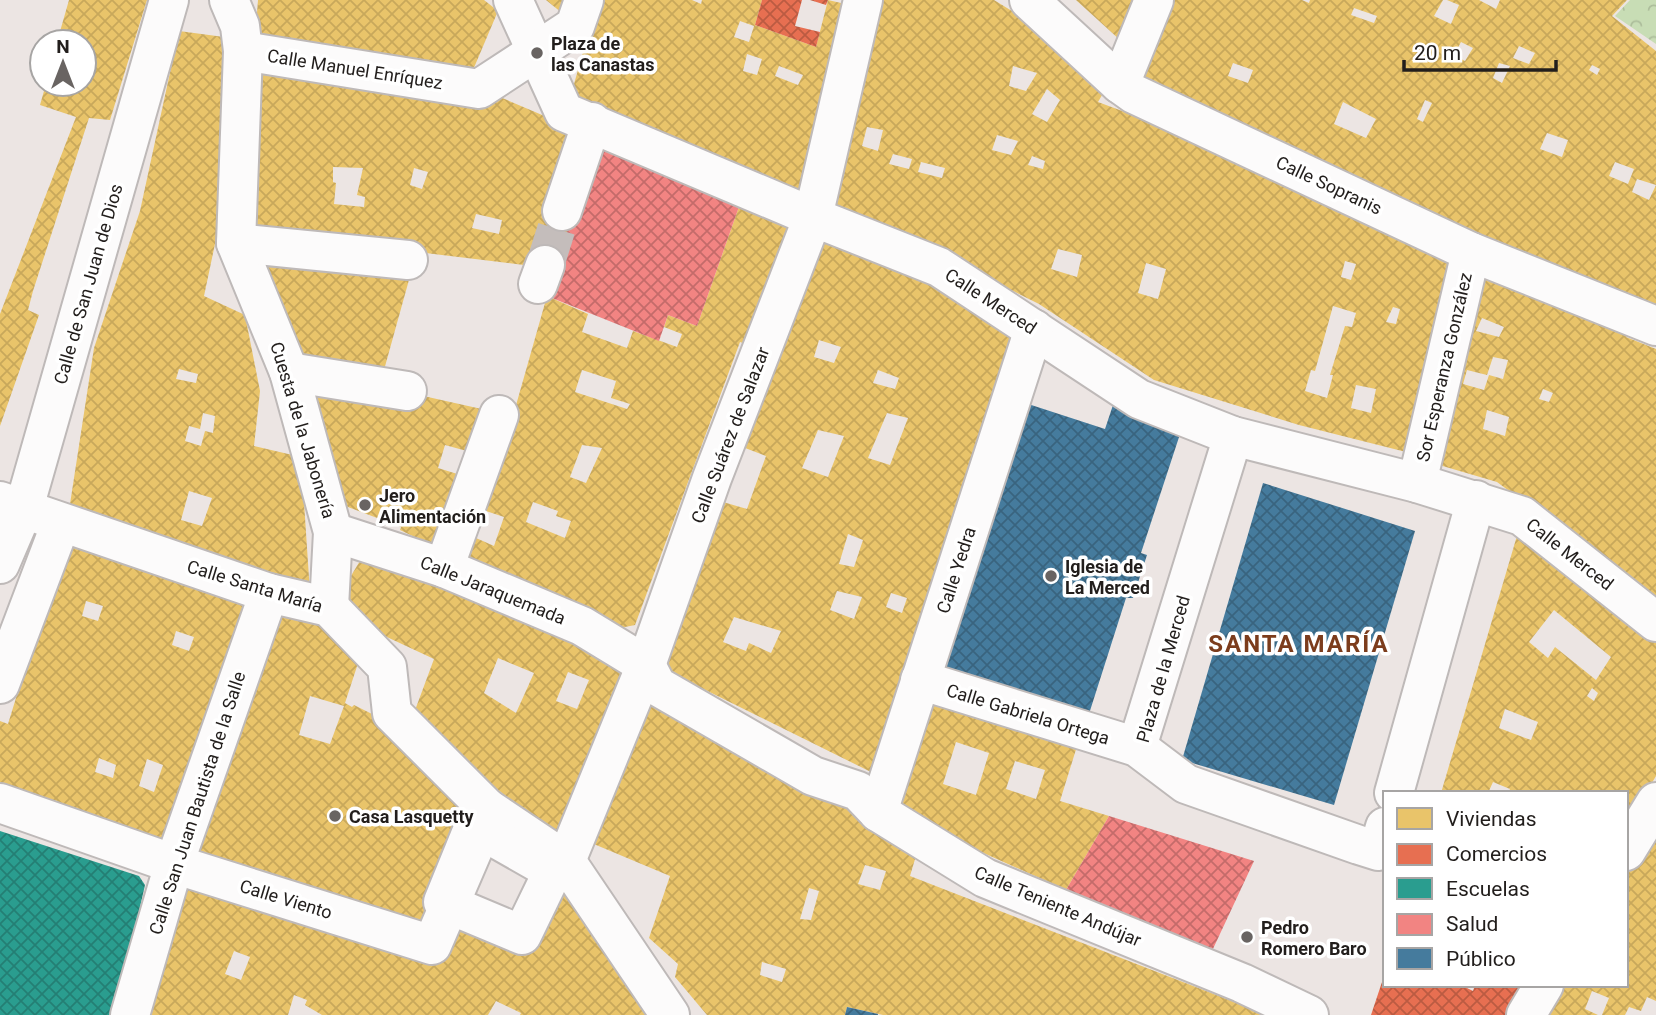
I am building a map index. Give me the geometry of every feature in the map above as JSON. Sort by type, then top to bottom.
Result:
[{"type":"street","name":"Calle de San Juan de Dios","points":[[0,564],[12,504],[169,0]]},
{"type":"street","name":"Calle Manuel Enríquez","points":[[229,0],[240,26],[243,51],[479,89],[537,51]]},
{"type":"street","points":[[513,0],[537,51],[578,117],[562,211]]},
{"type":"street","name":"Calle Suárez de Salazar","points":[[566,861],[646,665],[712,478],[813,217],[863,0]]},
{"type":"street","name":"Calle Sopranis","points":[[1029,0],[1120,84],[1146,100],[1472,252],[1656,326]]},
{"type":"street","points":[[1120,84],[1154,0]]},
{"type":"street","points":[[537,51],[580,13]]},
{"type":"street","name":"Cuesta de la Jabonería","points":[[243,51],[236,243],[289,372],[333,532],[329,607]]},
{"type":"street","name":"Calle Merced","points":[[578,117],[813,217],[939,267],[1139,399],[1234,436],[1417,483]]},
{"type":"street","points":[[236,243],[408,260]]},
{"type":"street","name":"Sor Esperanza González","points":[[1417,483],[1472,252]]},
{"type":"street","name":"Calle Yedra","points":[[878,812],[1034,329]]},
{"type":"street","points":[[289,372],[407,391]]},
{"type":"street","points":[[444,568],[499,415]]},
{"type":"street","name":"Plaza de la Merced","points":[[1234,436],[1137,747],[1186,783],[1359,845],[1378,851],[1383,834]]},
{"type":"street","points":[[1395,791],[1476,500],[1417,483]]},
{"type":"street","name":"Calle Merced","points":[[1476,500],[1522,516],[1656,621]]},
{"type":"street","name":"Calle Santa María","points":[[12,504],[268,593],[329,607],[387,667],[392,713],[484,819],[566,861],[670,1015]]},
{"type":"street","points":[[0,684],[61,523]]},
{"type":"street","name":"Calle Jaraquemada","points":[[333,532],[444,568],[582,626],[646,665]]},
{"type":"street","name":"Calle San Juan Bautista de la Salle","points":[[130,1015],[174,864],[268,593]]},
{"type":"street","name":"Calle Teniente Andújar","points":[[646,665],[657,685],[813,776],[858,791],[878,812],[985,878],[1242,983],[1309,1015]]},
{"type":"street","name":"Calle Gabriela Ortega","points":[[920,680],[1137,747]]},
{"type":"street","name":"Calle Viento","points":[[0,803],[174,864],[432,945],[449,904]]},
{"type":"street","points":[[1628,848],[1656,803]]},
{"type":"street","points":[[484,819],[553,871],[522,935],[449,904],[443,902],[474,826],[484,819]]},
{"type":"street","points":[[1526,1015],[1543,987]]},
{"type":"green space","points":[[1630,0],[1656,0],[1656,44],[1615,16]]},
{"type":"building: Viviendas","points":[[69,0],[147,0],[110,120],[89,118],[28,310],[39,315],[0,426],[0,314],[76,117],[40,105],[42,98],[98,98],[98,28],[61,28]]},
{"type":"building: Viviendas","points":[[258,0],[484,0],[498,11],[473,70],[255,39]]},
{"type":"building: Viviendas","points":[[546,0],[567,0],[562,13]]},
{"type":"building: Viviendas","points":[[598,0],[692,0],[701,4],[702,0],[762,0],[755,25],[816,47],[828,0],[854,6],[805,198],[570,98]],"holes":[[[740,21],[754,26],[749,42],[734,37]],[[747,54],[762,59],[757,75],[743,71]],[[779,66],[803,75],[798,85],[775,76]]]},
{"type":"building: Viviendas","points":[[875,0],[994,0],[1057,39],[1105,90],[1098,102],[1141,118],[1451,255],[1406,452],[1299,425],[1154,380],[1039,304],[944,256],[826,206]],"holes":[[[1013,66],[1037,73],[1026,91],[1009,86]],[[1047,89],[1060,100],[1047,122],[1032,114]],[[867,127],[883,130],[878,151],[862,146]],[[997,135],[1018,141],[1011,155],[992,150]],[[893,154],[912,159],[909,169],[889,164]],[[1032,156],[1045,161],[1043,169],[1028,165]],[[921,162],[945,168],[942,178],[918,172]],[[1058,249],[1082,255],[1077,277],[1051,269]],[[1345,261],[1356,264],[1351,280],[1341,277]],[[1146,263],[1166,269],[1158,299],[1138,293]],[[1333,306],[1356,313],[1352,327],[1345,326],[1330,375],[1333,375],[1327,398],[1305,391],[1311,370],[1315,371]],[[1393,307],[1400,309],[1396,324],[1386,322]],[[1356,385],[1376,389],[1371,413],[1351,408]]]},
{"type":"building: Viviendas","points":[[1076,0],[1136,0],[1120,40]]},
{"type":"building: Viviendas","points":[[1161,0],[1302,0],[1309,3],[1310,0],[1443,0],[1434,16],[1451,24],[1459,5],[1447,0],[1479,0],[1496,9],[1500,0],[1627,0],[1612,16],[1656,51],[1656,185],[1656,304],[1499,247],[1133,73]],"holes":[[[1354,8],[1377,16],[1374,23],[1351,15]],[[1461,42],[1473,48],[1465,61],[1454,55]],[[1519,46],[1535,53],[1529,64],[1513,58]],[[1233,63],[1253,70],[1248,83],[1228,76]],[[1499,63],[1510,66],[1502,83],[1493,78]],[[1592,65],[1600,69],[1597,75],[1589,70]],[[1425,100],[1432,103],[1423,122],[1417,119]],[[1343,102],[1376,119],[1366,138],[1334,124]],[[1547,133],[1568,140],[1562,157],[1540,149]],[[1615,162],[1634,169],[1628,184],[1609,176]],[[1637,179],[1656,185],[1649,200],[1632,192]]]},
{"type":"building: Viviendas","points":[[179,31],[224,37],[219,225],[204,296],[245,315],[260,391],[254,446],[301,457],[310,593],[144,534],[70,504],[94,348],[140,211]],"holes":[[[179,369],[198,374],[196,383],[176,379]],[[203,413],[215,416],[213,433],[205,431],[201,446],[185,441],[189,426],[200,429]],[[189,491],[212,498],[202,526],[181,520]]]},
{"type":"building: Viviendas","points":[[256,58],[500,97],[575,129],[572,215],[555,271],[245,231]],"holes":[[[333,167],[363,168],[357,195],[365,197],[364,207],[334,204],[336,183],[333,182]],[[414,168],[428,172],[422,189],[410,185]],[[476,214],[502,220],[499,234],[472,228]]]},
{"type":"building: Viviendas","points":[[741,201],[796,225],[751,346],[740,342],[635,625],[615,629],[465,567],[476,538],[494,546],[504,517],[486,511],[547,296],[588,314],[582,332],[627,348],[633,331],[677,347],[682,334],[664,327],[668,315],[697,326]],"holes":[[[582,370],[616,381],[611,398],[630,404],[627,409],[575,392]],[[582,445],[602,448],[586,483],[570,477]],[[533,502],[558,511],[556,516],[571,521],[565,538],[526,522]]]},
{"type":"building: Viviendas","points":[[820,235],[934,280],[1021,338],[875,774],[661,668],[723,502],[747,509],[766,456],[740,446]],"holes":[[[819,340],[841,347],[834,363],[814,357]],[[878,370],[899,378],[895,389],[873,383]],[[887,413],[908,418],[890,465],[868,458]],[[818,430],[844,436],[828,477],[802,468]],[[848,534],[863,540],[854,567],[839,564]],[[837,591],[862,597],[854,619],[830,610]],[[891,593],[907,598],[902,613],[886,607]],[[734,617],[781,631],[771,653],[749,643],[746,651],[723,642]]]},
{"type":"building: Viviendas","points":[[269,252],[412,269],[384,370],[288,356],[256,266]]},
{"type":"building: Viviendas","points":[[1474,265],[1628,333],[1626,337],[1656,349],[1656,605],[1617,571],[1497,482],[1429,462]],"holes":[[[1482,318],[1504,327],[1499,337],[1476,331]],[[1493,357],[1508,360],[1503,379],[1489,375],[1484,390],[1463,384],[1467,370],[1487,375]],[[1543,389],[1553,393],[1549,402],[1539,399]],[[1487,410],[1509,417],[1505,436],[1483,429]]]},
{"type":"building: Viviendas","points":[[308,388],[419,395],[486,410],[474,453],[445,445],[438,468],[467,477],[440,549],[400,530],[401,527],[348,507],[340,501]]},
{"type":"building: Viviendas","points":[[1519,529],[1656,636],[1656,776],[1628,823],[1628,791],[1509,791],[1510,789],[1493,782],[1489,791],[1442,791]],"holes":[[[1554,610],[1611,657],[1596,680],[1555,647],[1548,658],[1529,642]],[[1592,688],[1598,693],[1594,701],[1587,696]],[[1505,709],[1538,722],[1531,740],[1499,728]]]},
{"type":"building: Viviendas","points":[[67,532],[253,599],[168,850],[0,794],[0,721],[8,724]],"holes":[[[86,601],[103,606],[98,621],[82,616]],[[176,631],[194,637],[189,651],[172,645]],[[99,758],[116,765],[113,778],[95,772]],[[147,759],[163,765],[154,792],[139,786]]]},
{"type":"building: Viviendas","points":[[363,556],[635,665],[555,834],[475,772],[414,713],[434,659],[374,631],[337,599]],"holes":[[[498,658],[534,673],[516,713],[484,693]],[[568,672],[589,680],[577,709],[556,701]]]},
{"type":"building: Viviendas","name":"Casa Lasquetty","points":[[278,604],[338,629],[363,648],[345,703],[382,719],[474,806],[426,931],[185,856]],"holes":[[[310,696],[344,706],[330,744],[299,735]]]},
{"type":"building: Viviendas","points":[[648,696],[753,751],[918,849],[910,876],[1268,1015],[883,1015],[847,1007],[845,1015],[707,1015],[675,977],[678,964],[649,938],[670,876],[589,842]],"holes":[[[865,865],[886,871],[880,890],[858,884]],[[809,888],[819,891],[811,920],[800,919]],[[762,962],[786,969],[782,982],[760,975]]]},
{"type":"building: Viviendas","points":[[924,696],[1078,743],[1060,801],[1109,816],[1066,890],[890,811]],"holes":[[[956,742],[989,753],[976,795],[943,784]],[[1015,761],[1045,770],[1036,799],[1006,789]]]},
{"type":"building: Viviendas","points":[[1656,818],[1656,1001],[1647,997],[1641,1011],[1629,1007],[1625,1015],[1602,1015],[1609,998],[1592,991],[1585,1009],[1598,1015],[1537,1015],[1554,987],[1628,987],[1628,864]]},
{"type":"building: Viviendas","points":[[181,879],[436,963],[454,910],[526,940],[558,879],[650,1015],[520,1015],[521,1013],[496,1001],[488,1015],[322,1015],[305,1005],[307,1000],[294,995],[288,1015],[141,1015]],"holes":[[[234,951],[250,957],[241,980],[225,974]]]},
{"type":"building: Comercios","points":[[762,0],[802,0],[795,26],[820,32],[816,47],[755,25]]},
{"type":"building: Comercios","points":[[810,0],[828,0],[826,5]]},
{"type":"building: Comercios","points":[[1383,979],[1383,987],[1465,987],[1473,991],[1474,987],[1529,987],[1513,1015],[1371,1015]]},
{"type":"building: Escuelas","points":[[0,831],[139,876],[145,885],[116,1015],[0,1015]]},
{"type":"building: Salud","points":[[596,138],[741,201],[697,326],[668,315],[659,341],[547,296]]},
{"type":"building: Salud","points":[[1109,816],[1254,861],[1212,951],[1066,890]]},
{"type":"building: Público","name":"Iglesia de La Merced","points":[[1019,401],[1105,429],[1113,405],[1182,428],[1141,553],[1147,555],[1133,598],[1126,598],[1088,717],[933,667]]},
{"type":"building: Público","points":[[1263,483],[1415,531],[1334,805],[1182,760]]},
{"type":"building: Público","points":[[847,1007],[878,1014],[878,1015],[845,1015]]},
{"type":"tunnel","points":[[545,265],[562,211]]},
{"type":"place","name":"Plaza de las Canastas","points":[[537,53]]},
{"type":"place","name":"Jero Alimentación","points":[[365,505]]},
{"type":"place","name":"Iglesia de La Merced","points":[[1051,576]]},
{"type":"place","name":"Casa Lasquetty","points":[[335,816]]},
{"type":"place","name":"Pedro Romero Baro","points":[[1247,937]]},
{"type":"district","name":"SANTA MARÍA","points":[[1299,644]]}]
